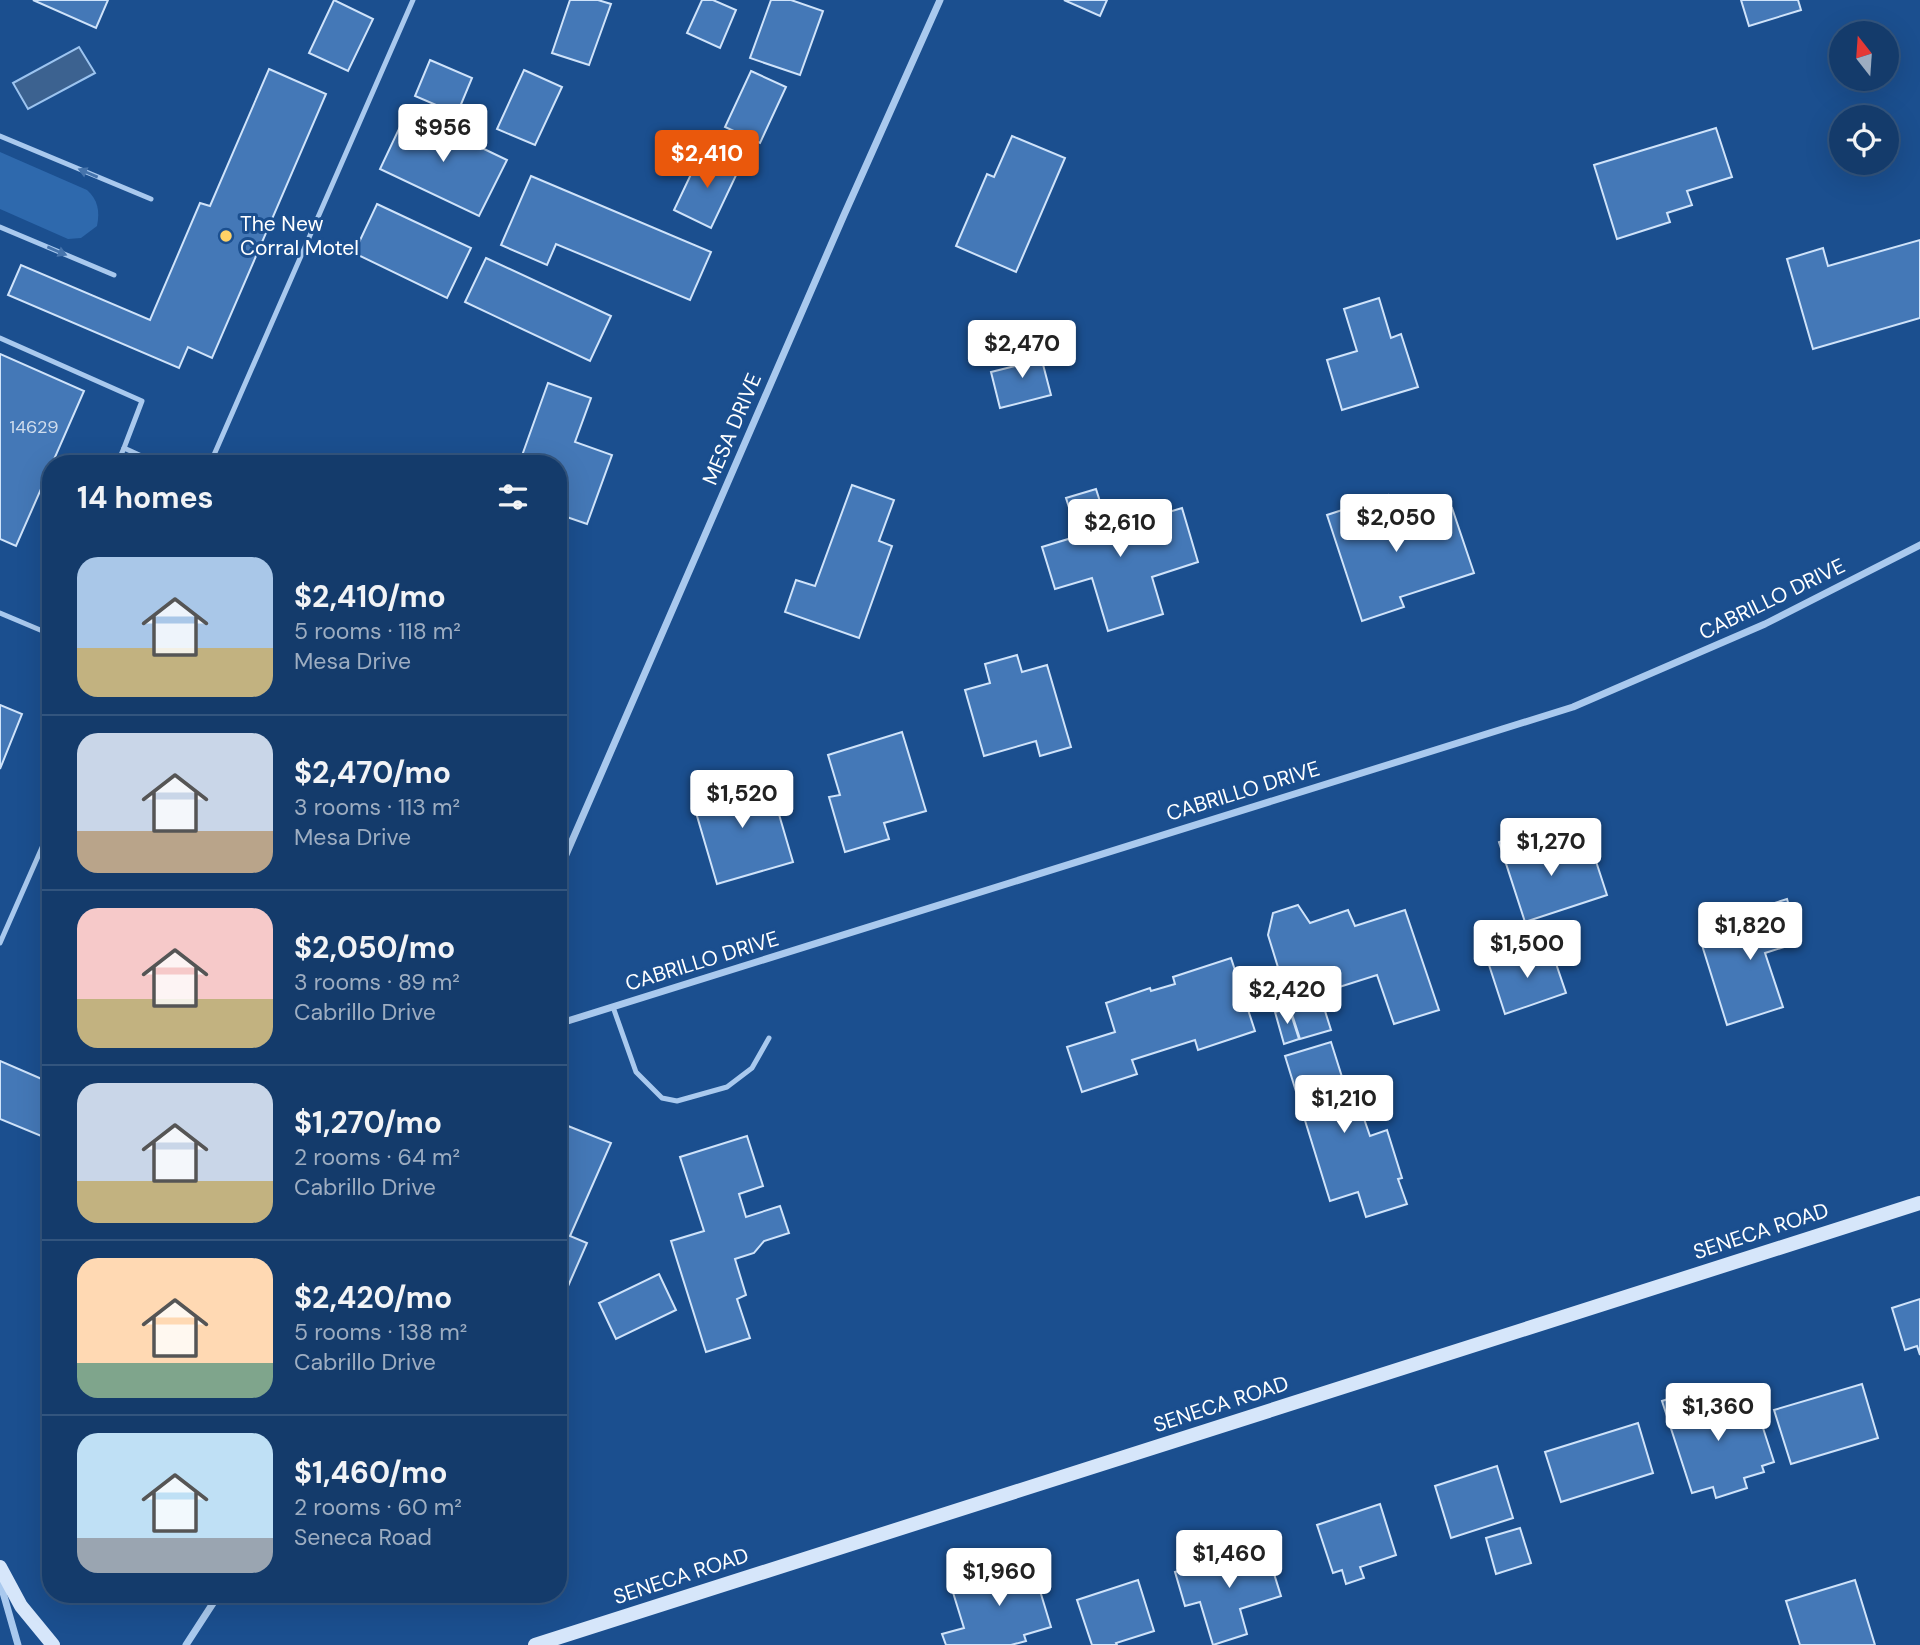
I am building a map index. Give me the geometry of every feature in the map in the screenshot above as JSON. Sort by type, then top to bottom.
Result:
[{"type":"main road","name":"SENECA ROAD","points":[[535,1645],[1920,1203]]},
{"type":"main road","points":[[0,1567],[21,1606],[53,1645]]},
{"type":"street","name":"MESA DRIVE","points":[[567,852],[940,0]]},
{"type":"street","name":"CABRILLO DRIVE","points":[[567,1021],[1573,706],[1765,624],[1920,545]]},
{"type":"street","points":[[0,1582],[18,1645]]},
{"type":"street","points":[[186,1645],[213,1603]]},
{"type":"lane","points":[[214,455],[413,0]]},
{"type":"lane","points":[[0,136],[151,199]]},
{"type":"lane","points":[[0,227],[114,275]]},
{"type":"lane","points":[[0,338],[142,401],[121,455]]},
{"type":"lane","points":[[124,448],[139,455]]},
{"type":"lane","points":[[0,613],[42,631]]},
{"type":"lane","points":[[0,943],[42,847]]},
{"type":"lane","points":[[612,1007],[636,1072],[662,1098],[677,1101],[727,1087],[752,1068],[769,1038]]},
{"type":"shaded area","points":[[79,47],[95,73],[28,109],[13,83]]},
{"type":"shaded area","points":[[0,152],[87,190],[97,206],[97,226],[81,238],[68,239],[0,209]]},
{"type":"building","points":[[33,0],[108,0],[96,28]]},
{"type":"building","points":[[334,0],[373,19],[348,71],[309,53]]},
{"type":"building","points":[[570,0],[598,0],[611,4],[589,65],[552,53]]},
{"type":"building","points":[[702,0],[713,0],[736,10],[720,48],[687,33]]},
{"type":"building","points":[[771,0],[791,0],[823,11],[800,75],[750,58]]},
{"type":"building","points":[[1064,0],[1107,0],[1100,16]]},
{"type":"building","points":[[1741,0],[1798,0],[1801,10],[1749,26]]},
{"type":"building","points":[[430,60],[472,78],[457,114],[415,96]]},
{"type":"building","name":"The New Corral Motel","points":[[269,69],[326,94],[212,358],[188,347],[179,368],[8,295],[21,265],[150,320],[200,203],[210,206]]},
{"type":"building","points":[[524,70],[562,87],[535,145],[497,129]]},
{"type":"building","points":[[751,71],[786,87],[760,143],[725,127]]},
{"type":"building","points":[[407,112],[507,160],[479,216],[380,169]]},
{"type":"building","points":[[1716,128],[1732,177],[1687,191],[1692,205],[1667,213],[1670,222],[1617,239],[1594,165]]},
{"type":"building","points":[[1012,136],[1065,158],[1016,272],[956,246],[987,174],[994,177]]},
{"type":"building","points":[[702,151],[739,169],[711,228],[674,210]]},
{"type":"building","points":[[531,176],[711,252],[690,300],[556,244],[547,265],[501,245]]},
{"type":"building","points":[[377,204],[471,248],[447,298],[354,253]]},
{"type":"building","points":[[1920,240],[1920,318],[1813,349],[1787,259],[1823,248],[1828,266]]},
{"type":"building","points":[[486,258],[611,316],[590,361],[465,302]]},
{"type":"building","points":[[1379,298],[1391,338],[1401,334],[1418,387],[1342,410],[1327,360],[1357,351],[1344,309]]},
{"type":"building","points":[[1039,349],[1051,395],[1000,408],[991,372],[1015,366],[1012,356]]},
{"type":"building","points":[[0,354],[84,391],[56,455],[42,455],[42,487],[16,546],[0,539]]},
{"type":"building","points":[[548,383],[591,398],[575,442],[612,455],[587,524],[567,517],[567,455],[522,455]]},
{"type":"building","points":[[852,485],[894,500],[879,541],[892,546],[859,638],[785,612],[796,580],[815,586]]},
{"type":"building","points":[[1096,489],[1109,530],[1182,508],[1198,562],[1152,577],[1163,614],[1108,631],[1092,578],[1055,589],[1042,547],[1078,536],[1066,498]]},
{"type":"building","points":[[1388,495],[1398,526],[1452,508],[1474,573],[1400,597],[1404,607],[1362,621],[1327,515]]},
{"type":"building","points":[[1017,655],[1022,672],[1047,665],[1071,747],[1040,756],[1036,741],[984,756],[965,690],[990,683],[985,664]]},
{"type":"building","points":[[0,705],[22,714],[0,769]]},
{"type":"building","points":[[902,732],[926,811],[884,823],[889,839],[845,852],[829,797],[840,795],[828,755]]},
{"type":"building","points":[[768,777],[793,862],[717,884],[692,799]]},
{"type":"building","points":[[1527,832],[1537,861],[1590,843],[1607,895],[1525,922],[1499,842]]},
{"type":"building","points":[[1787,899],[1800,942],[1765,953],[1783,1007],[1727,1025],[1701,942],[1750,922],[1747,912]]},
{"type":"building","points":[[1298,905],[1310,923],[1348,910],[1355,926],[1405,910],[1439,1010],[1394,1024],[1377,975],[1289,1003],[1268,935],[1273,913]]},
{"type":"building","points":[[1550,946],[1566,993],[1505,1014],[1489,965]]},
{"type":"building","points":[[1231,958],[1255,1031],[1198,1050],[1195,1040],[1132,1060],[1137,1074],[1082,1092],[1067,1047],[1115,1032],[1106,1003],[1150,988],[1151,991],[1175,984],[1173,977]]},
{"type":"building","points":[[1320,995],[1331,1030],[1300,1039],[1289,1005]]},
{"type":"building","points":[[1289,1008],[1299,1039],[1284,1044],[1275,1012]]},
{"type":"building","points":[[1331,1042],[1354,1115],[1362,1113],[1370,1136],[1387,1130],[1402,1178],[1398,1179],[1407,1204],[1366,1217],[1358,1192],[1330,1201],[1285,1056]]},
{"type":"building","points":[[0,1061],[42,1079],[42,1136],[0,1119]]},
{"type":"building","points":[[568,1126],[611,1143],[570,1236],[587,1243],[567,1289]]},
{"type":"building","points":[[747,1136],[763,1186],[739,1194],[746,1217],[780,1206],[789,1233],[764,1241],[754,1253],[735,1259],[746,1295],[737,1299],[750,1338],[706,1352],[671,1241],[704,1231],[680,1157]]},
{"type":"building","points":[[659,1274],[676,1310],[616,1339],[599,1303]]},
{"type":"building","points":[[1920,1299],[1920,1355],[1917,1346],[1905,1350],[1892,1308]]},
{"type":"building","points":[[1862,1384],[1878,1438],[1791,1464],[1774,1410]]},
{"type":"building","points":[[1703,1388],[1711,1413],[1754,1400],[1774,1462],[1762,1466],[1764,1472],[1744,1478],[1747,1488],[1716,1498],[1713,1487],[1692,1493],[1662,1401]]},
{"type":"building","points":[[1638,1423],[1653,1473],[1561,1502],[1545,1452]]},
{"type":"building","points":[[1497,1466],[1513,1518],[1451,1538],[1435,1486]]},
{"type":"building","points":[[1380,1504],[1396,1555],[1360,1567],[1364,1578],[1346,1584],[1342,1570],[1333,1573],[1317,1525]]},
{"type":"building","points":[[1520,1528],[1531,1563],[1496,1574],[1486,1538]]},
{"type":"building","points":[[1265,1545],[1281,1596],[1240,1609],[1247,1634],[1213,1645],[1200,1602],[1185,1606],[1175,1572]]},
{"type":"building","points":[[1031,1561],[1051,1627],[1024,1635],[1026,1641],[1011,1645],[946,1645],[942,1634],[964,1628],[951,1586]]},
{"type":"building","points":[[1138,1580],[1154,1631],[1116,1643],[1117,1645],[1092,1645],[1077,1600]]},
{"type":"building","points":[[1855,1580],[1875,1645],[1800,1645],[1786,1601]]},
{"type":"place","name":"The New Corral Motel","points":[[226,236]]}]
